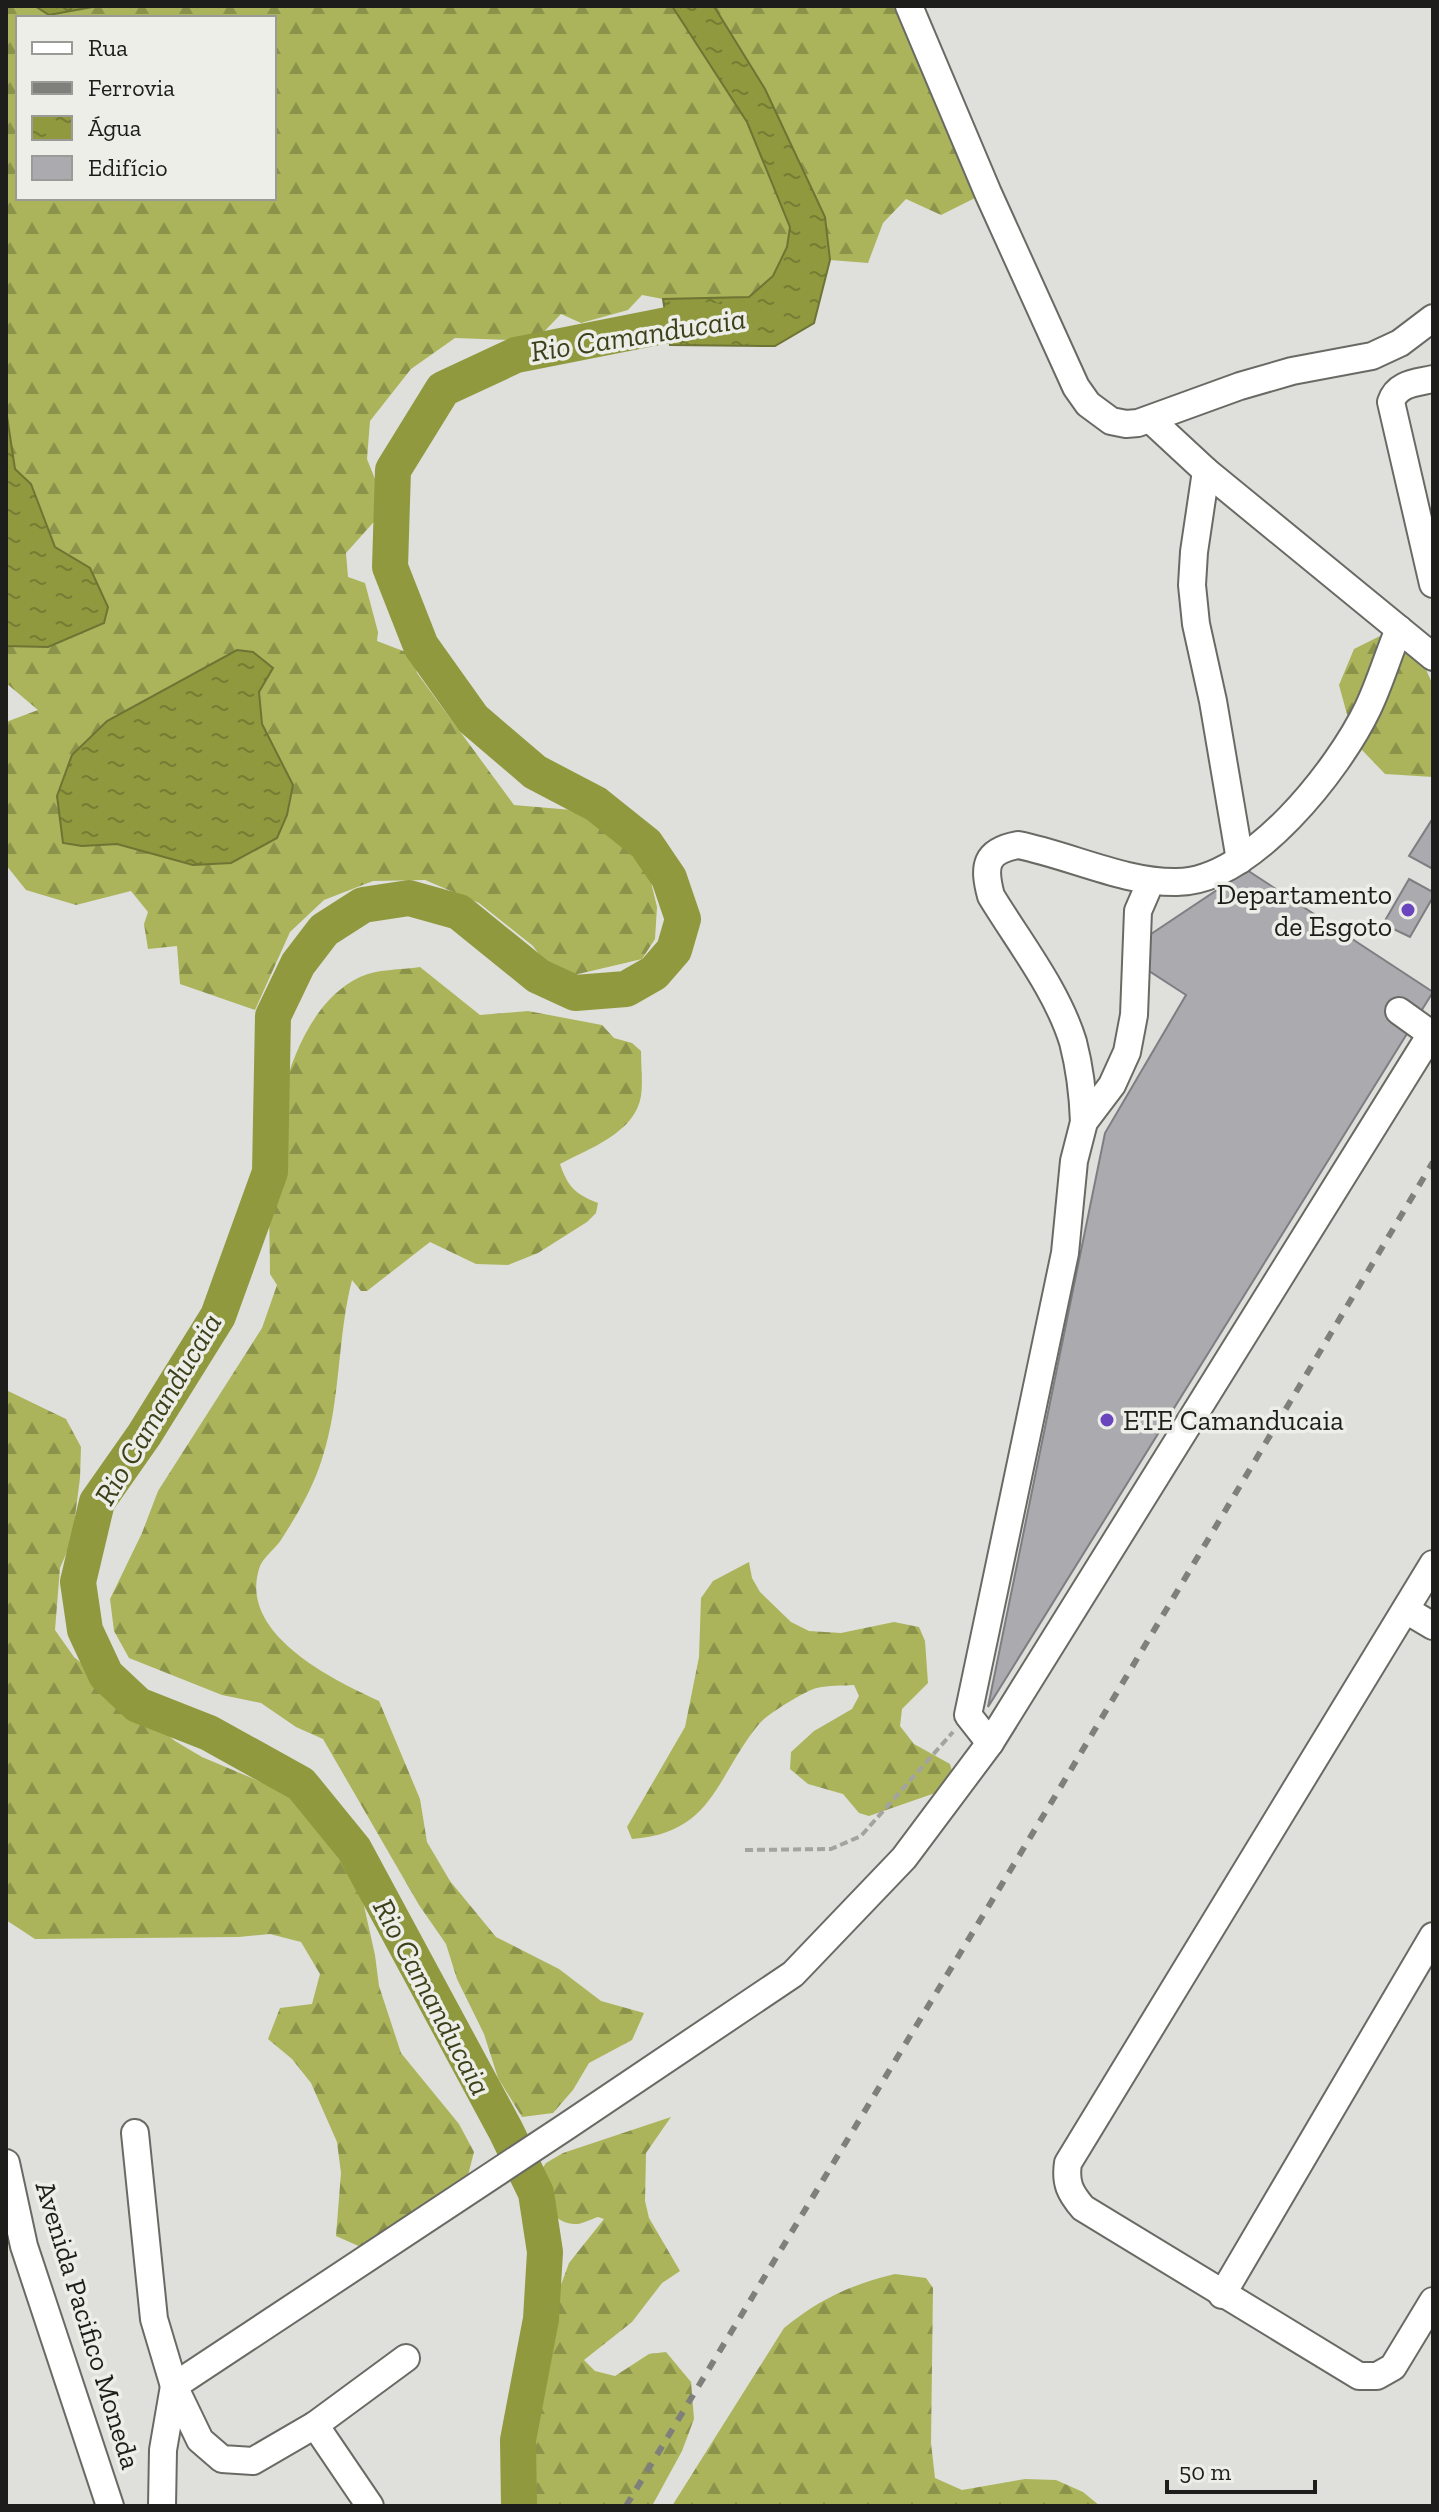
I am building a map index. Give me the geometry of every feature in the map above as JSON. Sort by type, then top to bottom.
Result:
[{"type":"street","points":[[909,6],[988,193],[1076,387],[1088,404],[1111,421],[1126,424],[1151,420],[1240,386],[1292,371],[1372,356],[1400,343],[1433,318]]},
{"type":"street","points":[[1433,379],[1402,386],[1394,393],[1391,402],[1433,584]]},
{"type":"street","points":[[1151,420],[1206,471],[1433,657]]},
{"type":"street","points":[[1206,471],[1192,585],[1196,624],[1213,701],[1240,860]]},
{"type":"street","points":[[990,1743],[968,1715],[1065,1253],[1069,1193],[1084,1122],[1082,1081],[1072,1041],[1054,998],[991,896],[986,877],[988,860],[1000,848],[1018,845],[1151,881],[1181,883],[1211,876],[1240,860],[1297,812],[1342,755],[1368,708],[1399,629]]},
{"type":"street","points":[[1084,1122],[1112,1085],[1127,1052],[1134,1015],[1138,911],[1151,881]]},
{"type":"street","points":[[162,2506],[163,2450],[174,2386],[793,1974],[904,1858],[990,1743],[1432,1032],[1399,1011]]},
{"type":"street","points":[[1433,1564],[1068,2163],[1066,2179],[1070,2193],[1083,2208],[1359,2376],[1377,2376],[1393,2367],[1433,2301]]},
{"type":"street","points":[[1406,1610],[1433,1626]]},
{"type":"street","points":[[1222,2295],[1433,1936]]},
{"type":"street","points":[[135,2133],[154,2319],[174,2386],[200,2440],[222,2459],[253,2461],[315,2425],[406,2358]]},
{"type":"street","name":"Avenida Pacifico Moneda","points":[[6,2163],[24,2246],[110,2506]]},
{"type":"street","points":[[315,2425],[359,2502]]},
{"type":"path","points":[[745,1850],[831,1849],[861,1836],[968,1715]]},
{"type":"green space","points":[[6,6],[35,6],[49,15],[98,6],[672,6],[747,122],[790,227],[787,247],[773,276],[749,297],[663,299],[642,295],[628,310],[581,323],[561,314],[535,341],[455,338],[411,369],[370,421],[367,459],[381,494],[380,515],[346,553],[348,577],[365,583],[378,632],[377,641],[411,654],[417,673],[514,805],[595,812],[620,832],[647,865],[657,907],[655,939],[642,959],[574,975],[549,968],[533,946],[479,903],[425,880],[373,881],[324,900],[290,932],[255,1010],[180,984],[177,946],[148,949],[144,924],[148,912],[131,891],[76,905],[26,890],[6,865],[6,722],[38,710],[6,683],[6,646],[15,645],[90,568],[55,547],[31,484],[15,469],[6,410]],"holes":[[[273,668],[259,692],[262,724],[293,786],[277,838],[257,848],[193,865],[117,844]]]},
{"type":"green space","points":[[712,6],[902,6],[983,194],[941,215],[906,199],[883,223],[868,263],[830,260],[825,217]]},
{"type":"green space","points":[[1414,631],[1433,685],[1433,777],[1385,774],[1362,750],[1348,718],[1339,685],[1354,649],[1382,635]]},
{"type":"green space","points":[[420,967],[480,1015],[528,1011],[602,1025],[614,1038],[632,1043],[641,1051],[641,1096],[637,1109],[620,1130],[560,1164],[573,1189],[598,1203],[596,1213],[587,1222],[538,1253],[508,1265],[476,1264],[430,1242],[367,1291],[361,1291],[352,1280],[333,1415],[322,1459],[299,1511],[259,1569],[256,1592],[263,1614],[276,1634],[294,1651],[337,1680],[379,1701],[420,1799],[427,1842],[450,1881],[496,1937],[559,1969],[601,2001],[644,2013],[632,2040],[589,2063],[573,2090],[553,2113],[522,2117],[498,2078],[484,2034],[457,1979],[446,1944],[419,1905],[323,1739],[296,1727],[261,1703],[222,1695],[129,1658],[114,1631],[110,1599],[142,1533],[158,1491],[262,1328],[277,1285],[270,1274],[272,1150],[283,1093],[304,1036],[319,1012],[338,992],[360,977],[381,971]]},
{"type":"green space","points":[[6,1390],[66,1419],[81,1447],[72,1540],[60,1568],[55,1630],[74,1657],[175,1741],[202,1757],[287,1793],[311,1813],[349,1860],[360,1888],[379,1986],[401,2053],[459,2124],[474,2152],[466,2183],[363,2248],[336,2236],[341,2173],[337,2142],[311,2083],[292,2059],[268,2039],[280,2008],[312,2004],[320,1974],[301,1942],[270,1934],[35,1939],[6,1920]]},
{"type":"green space","points":[[749,1562],[752,1578],[760,1592],[791,1622],[809,1631],[841,1633],[894,1622],[919,1627],[925,1641],[928,1683],[902,1709],[900,1726],[914,1744],[950,1764],[954,1778],[938,1792],[869,1816],[859,1813],[843,1794],[808,1784],[790,1769],[791,1752],[814,1731],[852,1709],[859,1696],[854,1685],[822,1687],[796,1698],[759,1724],[722,1782],[697,1814],[680,1826],[632,1839],[627,1827],[685,1727],[699,1657],[701,1598],[713,1581]]},
{"type":"green space","points":[[671,2117],[646,2153],[645,2201],[649,2218],[680,2271],[662,2283],[632,2322],[584,2360],[595,2371],[615,2376],[649,2354],[666,2352],[691,2382],[694,2419],[682,2451],[652,2506],[527,2506],[526,2498],[535,2463],[535,2412],[546,2326],[569,2263],[604,2219],[598,2217],[577,2224],[559,2219],[544,2201],[536,2178],[546,2163],[563,2153]]},
{"type":"green space","points":[[895,2274],[926,2278],[933,2288],[931,2443],[935,2478],[962,2490],[1025,2479],[1056,2480],[1083,2492],[1100,2506],[672,2506],[784,2328],[836,2294]]},
{"type":"water","points":[[35,6],[98,6],[49,15]]},
{"type":"water","points":[[672,6],[715,8],[765,89],[825,217],[830,260],[814,323],[775,346],[670,345],[663,299],[749,297],[773,276],[787,247],[790,227],[747,122]]},
{"type":"water","points":[[6,410],[15,469],[31,484],[55,547],[90,568],[108,607],[104,623],[48,647],[6,646]]},
{"type":"water","points":[[237,650],[253,652],[273,668],[259,692],[262,724],[293,785],[287,815],[277,838],[231,863],[193,865],[117,844],[82,846],[63,843],[57,796],[72,755],[107,721]]},
{"type":"building","points":[[1433,818],[1433,869],[1409,856]]},
{"type":"building","name":"ETE Camanducaia","points":[[1247,870],[1433,992],[988,1707],[1105,1133],[1186,995],[1146,969],[1151,934]]},
{"type":"building","name":"Departamento de Esgoto","points":[[1409,879],[1433,892],[1410,937],[1383,924]]},
{"type":"waterway","name":"Rio Camanducaia","points":[[519,2506],[518,2440],[541,2319],[545,2252],[536,2193],[506,2131],[354,1849],[301,1784],[209,1733],[138,1705],[106,1675],[85,1630],[78,1582],[97,1502],[144,1435],[218,1316],[270,1172],[273,1016],[298,964],[324,930],[363,905],[409,898],[459,912],[538,976],[575,993],[626,989],[654,973],[674,950],[683,919],[669,878],[646,844],[596,804],[535,772],[473,719],[421,646],[390,567],[393,470],[443,389],[516,355],[693,320],[714,321]]},
{"type":"railway","points":[[626,2506],[1057,1793],[1433,1162]]},
{"type":"place","name":"Departamento de Esgoto","points":[[1408,910]]},
{"type":"place","name":"ETE Camanducaia","points":[[1107,1420]]}]
